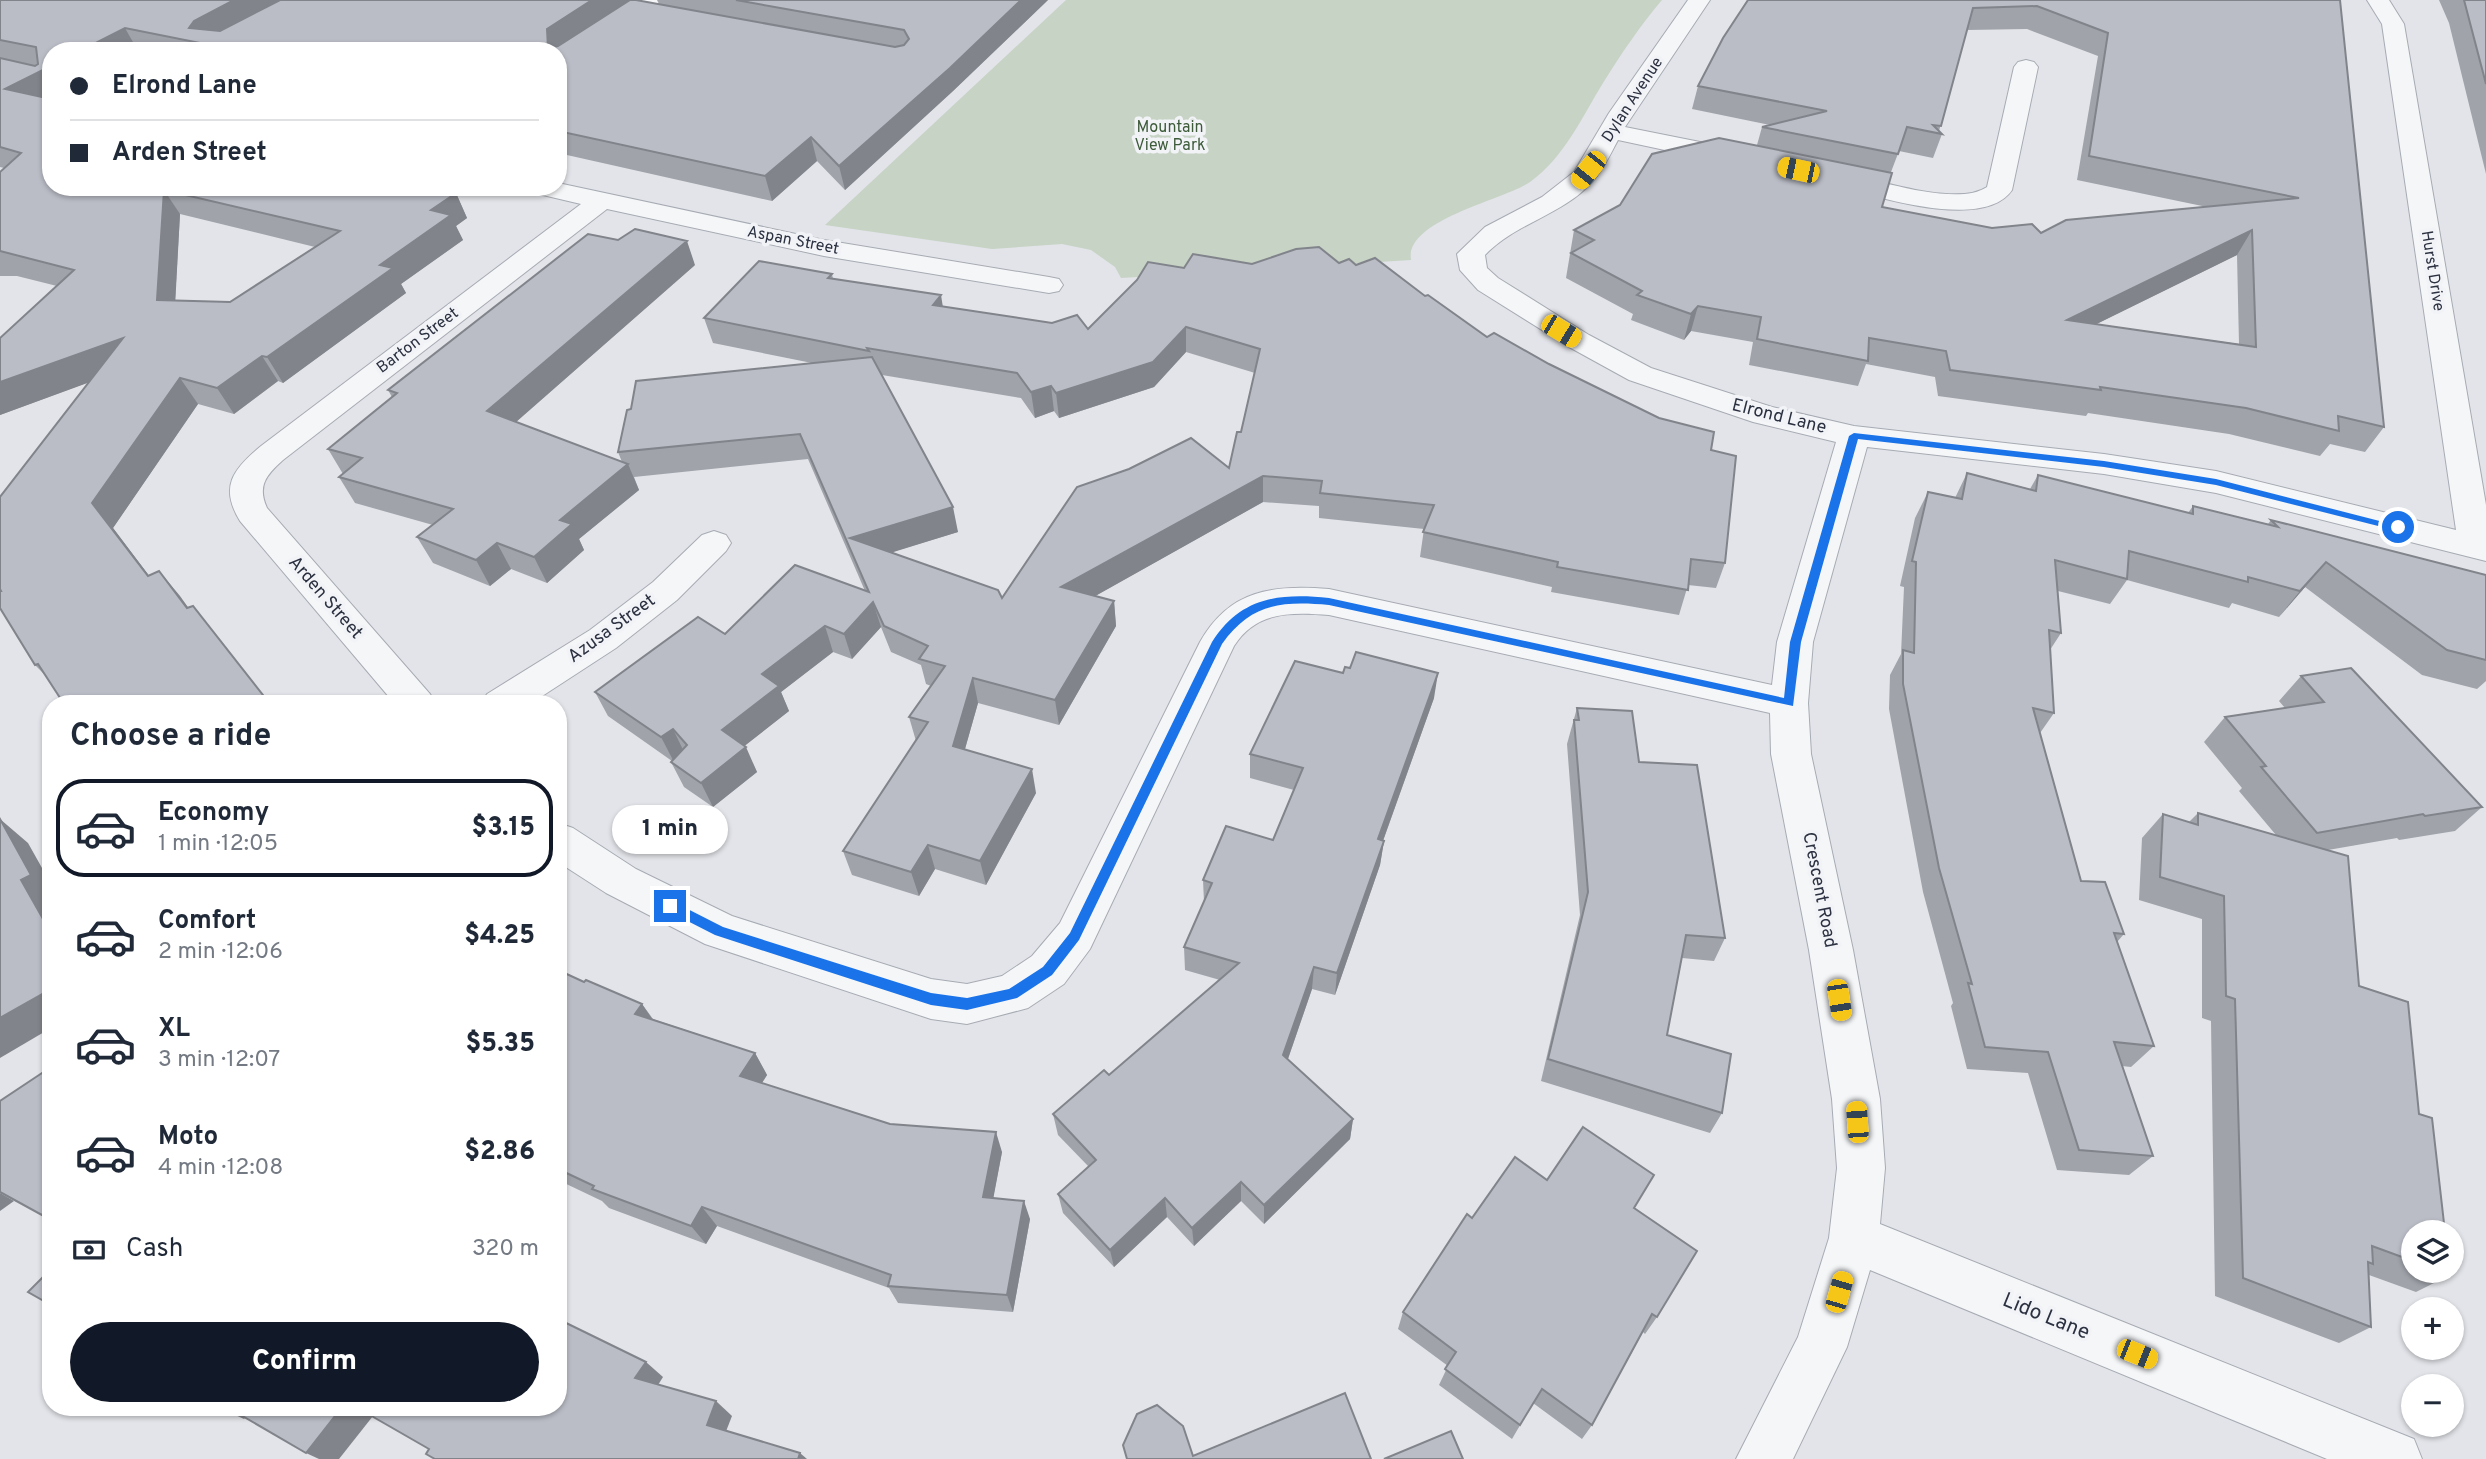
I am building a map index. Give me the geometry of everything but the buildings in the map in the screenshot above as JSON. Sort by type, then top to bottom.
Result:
[{"type":"street","name":"Dylan Avenue","points":[[1474,270],[1471,254],[1481,241],[1561,197],[1598,158],[1610,131],[1699,0]]},
{"type":"street","name":"Hurst Drive","points":[[2378,0],[2393,24],[2481,548]]},
{"type":"street","points":[[567,57],[651,10]]},
{"type":"street","points":[[1812,173],[1932,198],[1958,202],[1984,200],[1999,191],[2026,66]]},
{"type":"street","points":[[1610,131],[1758,162]]},
{"type":"street","name":"Aspan Street","points":[[567,194],[824,248],[1049,285]]},
{"type":"street","name":"Barton Street","points":[[244,486],[253,468],[600,202]]},
{"type":"street","name":"Elrond Lane","points":[[1474,270],[1488,284],[1544,321],[1640,374],[1764,415],[1854,436],[2104,464],[2216,482],[2481,548]]},
{"type":"street","name":"Crescent Road","points":[[1764,1459],[1821,1347],[1854,1238],[1861,1168],[1856,1099],[1831,950],[1791,754],[1789,703],[1795,642],[1854,436]]},
{"type":"street","name":"Arden Street","points":[[244,486],[252,513],[409,695]]},
{"type":"street","name":"Azusa Street","points":[[514,695],[603,639],[665,591],[715,543]]},
{"type":"street","points":[[567,846],[621,881],[720,931],[931,999],[967,1004],[1012,994],[1048,971],[1075,936],[1218,642],[1233,621],[1259,606],[1294,598],[1329,602],[1789,703]]},
{"type":"street","name":"Lido Lane","points":[[1854,1238],[2394,1459]]},
{"type":"green space","name":"Mountain View Park","points":[[1066,0],[1662,0],[1624,51],[1553,161],[1530,182],[1439,222],[1423,233],[1413,246],[1411,260],[1121,278],[1115,267],[1091,250],[1062,244],[992,249],[825,225]]},
{"type":"route","points":[[670,906],[720,931],[931,999],[967,1004],[1012,994],[1048,971],[1075,936],[1218,642],[1233,621],[1259,606],[1294,598],[1329,602],[1789,703],[1795,642],[1854,436],[2104,464],[2216,482],[2398,527]]}]
